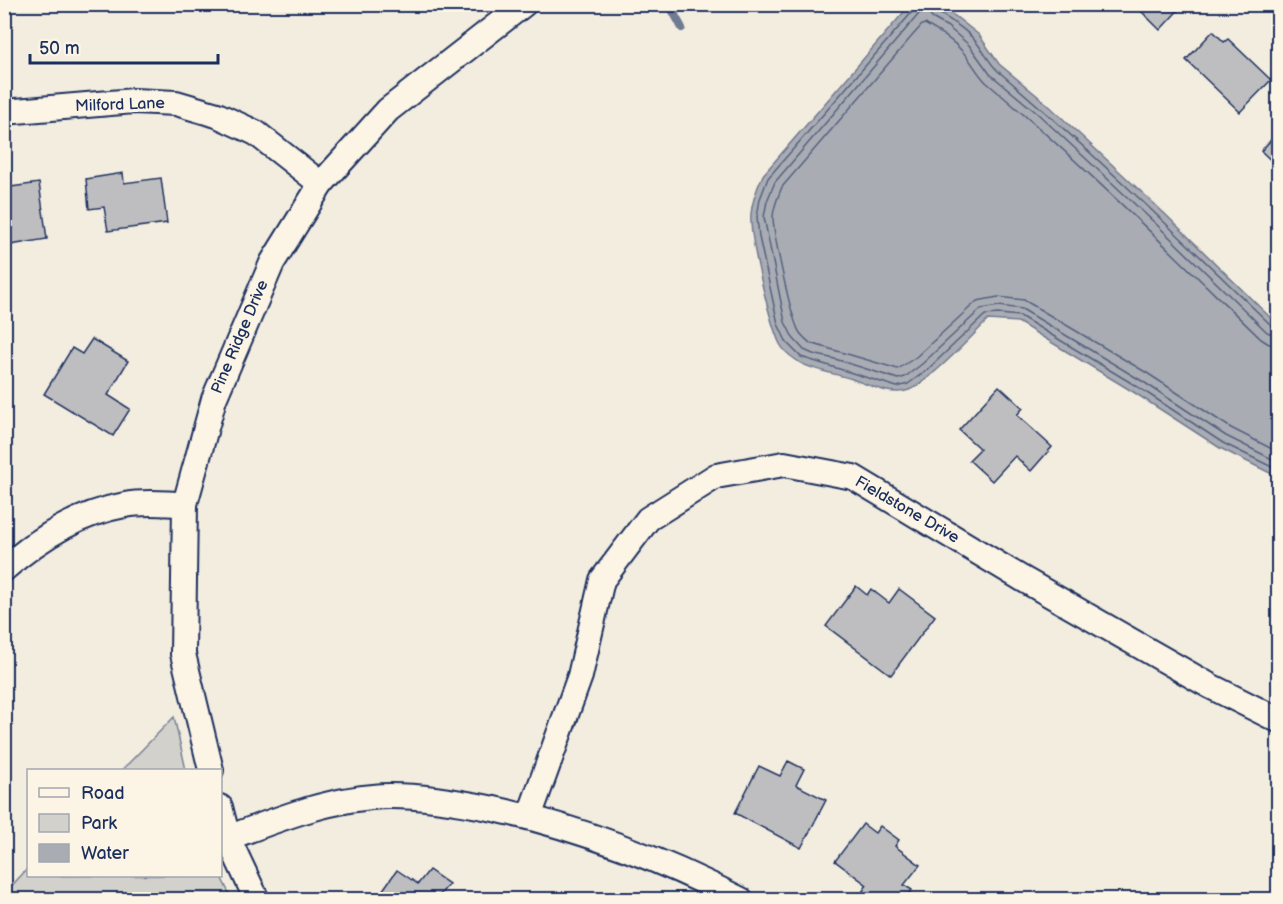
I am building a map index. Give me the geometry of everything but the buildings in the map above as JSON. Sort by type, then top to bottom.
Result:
[{"type":"street","name":"Pine Ridge Drive","points":[[212,769],[183,654],[185,504],[214,399],[272,263],[321,184],[388,110],[524,4]]},
{"type":"street","name":"Milford Lane","points":[[4,112],[134,101],[177,103],[218,115],[256,133],[321,184]]},
{"type":"street","name":"Fieldstone Drive","points":[[530,817],[579,676],[602,580],[648,519],[716,476],[784,464],[853,477],[1021,578],[1200,680],[1278,720]]},
{"type":"street","points":[[4,569],[48,536],[84,516],[127,504],[185,504]]},
{"type":"street","points":[[228,838],[290,814],[354,800],[388,796],[420,797],[530,817],[583,833],[687,872],[741,900]]},
{"type":"street","points":[[222,815],[228,838],[257,900]]},
{"type":"green space","points":[[174,717],[186,769],[123,769]]},
{"type":"green space","points":[[27,869],[27,877],[221,877],[232,899],[5,899],[5,893]]},
{"type":"water","points":[[910,5],[936,5],[955,16],[979,35],[999,64],[1046,103],[1164,213],[1278,325],[1278,477],[1220,448],[1018,322],[988,320],[927,378],[902,392],[880,389],[807,366],[783,348],[771,318],[753,241],[751,214],[757,189],[763,175]]},
{"type":"waterway","points":[[669,4],[682,28]]}]
